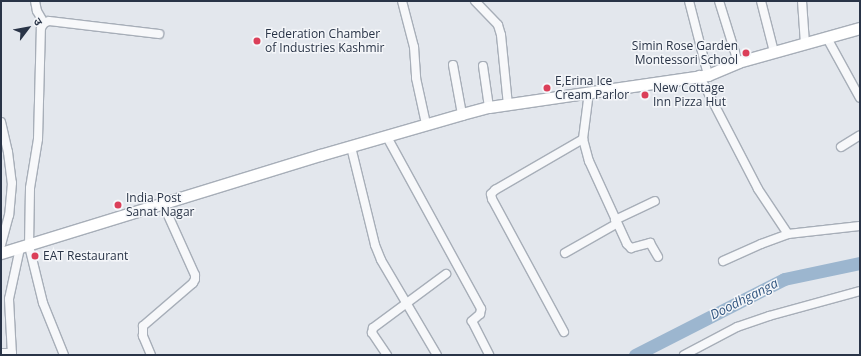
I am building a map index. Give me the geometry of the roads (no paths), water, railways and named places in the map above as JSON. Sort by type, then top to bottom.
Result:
[{"type":"main road","points":[[1,253],[462,114],[489,107],[655,84],[704,75],[738,62],[860,28]]},
{"type":"street","points":[[35,1],[37,11],[44,23]]},
{"type":"street","points":[[402,1],[414,48],[416,78],[426,124]]},
{"type":"street","points":[[475,1],[498,25],[501,35],[508,105]]},
{"type":"street","points":[[689,1],[704,75],[758,189],[788,234]]},
{"type":"street","points":[[719,1],[738,62]]},
{"type":"street","points":[[761,1],[774,52]]},
{"type":"street","points":[[802,1],[805,44]]},
{"type":"street","points":[[44,23],[48,21],[160,34]]},
{"type":"street","points":[[1,353],[12,354],[9,299],[24,247],[30,188],[38,139],[42,28],[44,23]]},
{"type":"street","points":[[827,38],[860,98]]},
{"type":"street","points":[[453,65],[462,114]]},
{"type":"street","points":[[483,66],[489,107]]},
{"type":"street","points":[[589,92],[583,139],[589,161],[616,222],[629,247],[631,248],[650,243],[658,257]]},
{"type":"street","points":[[1,122],[8,152],[12,183],[9,214],[1,245]]},
{"type":"street","points":[[841,147],[860,135]]},
{"type":"street","points":[[387,136],[481,309],[480,314],[472,321],[489,355]]},
{"type":"street","points":[[564,332],[492,198],[492,194],[495,190],[583,139]]},
{"type":"street","points":[[351,147],[375,245],[381,260],[406,305],[437,355]]},
{"type":"street","points":[[565,253],[616,222],[655,201]]},
{"type":"street","points":[[151,355],[143,336],[143,326],[193,283],[195,279],[195,275],[163,204]]},
{"type":"street","points":[[723,261],[788,234],[860,226]]},
{"type":"street","points":[[24,247],[43,303],[64,355]]},
{"type":"street","points":[[388,355],[372,333],[372,330],[446,274]]},
{"type":"street","points":[[684,355],[737,327],[769,316],[860,291]]},
{"type":"waterway","name":"Doodhganga","points":[[635,355],[784,279],[860,263]]},
{"type":"place","name":"Federation Chamber of Industries Kashmir","points":[[257,41]]},
{"type":"place","name":"Simin Rose Garden Montessori School","points":[[746,53]]},
{"type":"place","name":"E,Erina Ice Cream Parlor","points":[[547,88]]},
{"type":"place","name":"New Cottage Inn Pizza Hut","points":[[645,95]]},
{"type":"place","name":"India Post Sanat Nagar","points":[[118,205]]},
{"type":"place","name":"EAT Restaurant","points":[[35,256]]}]
